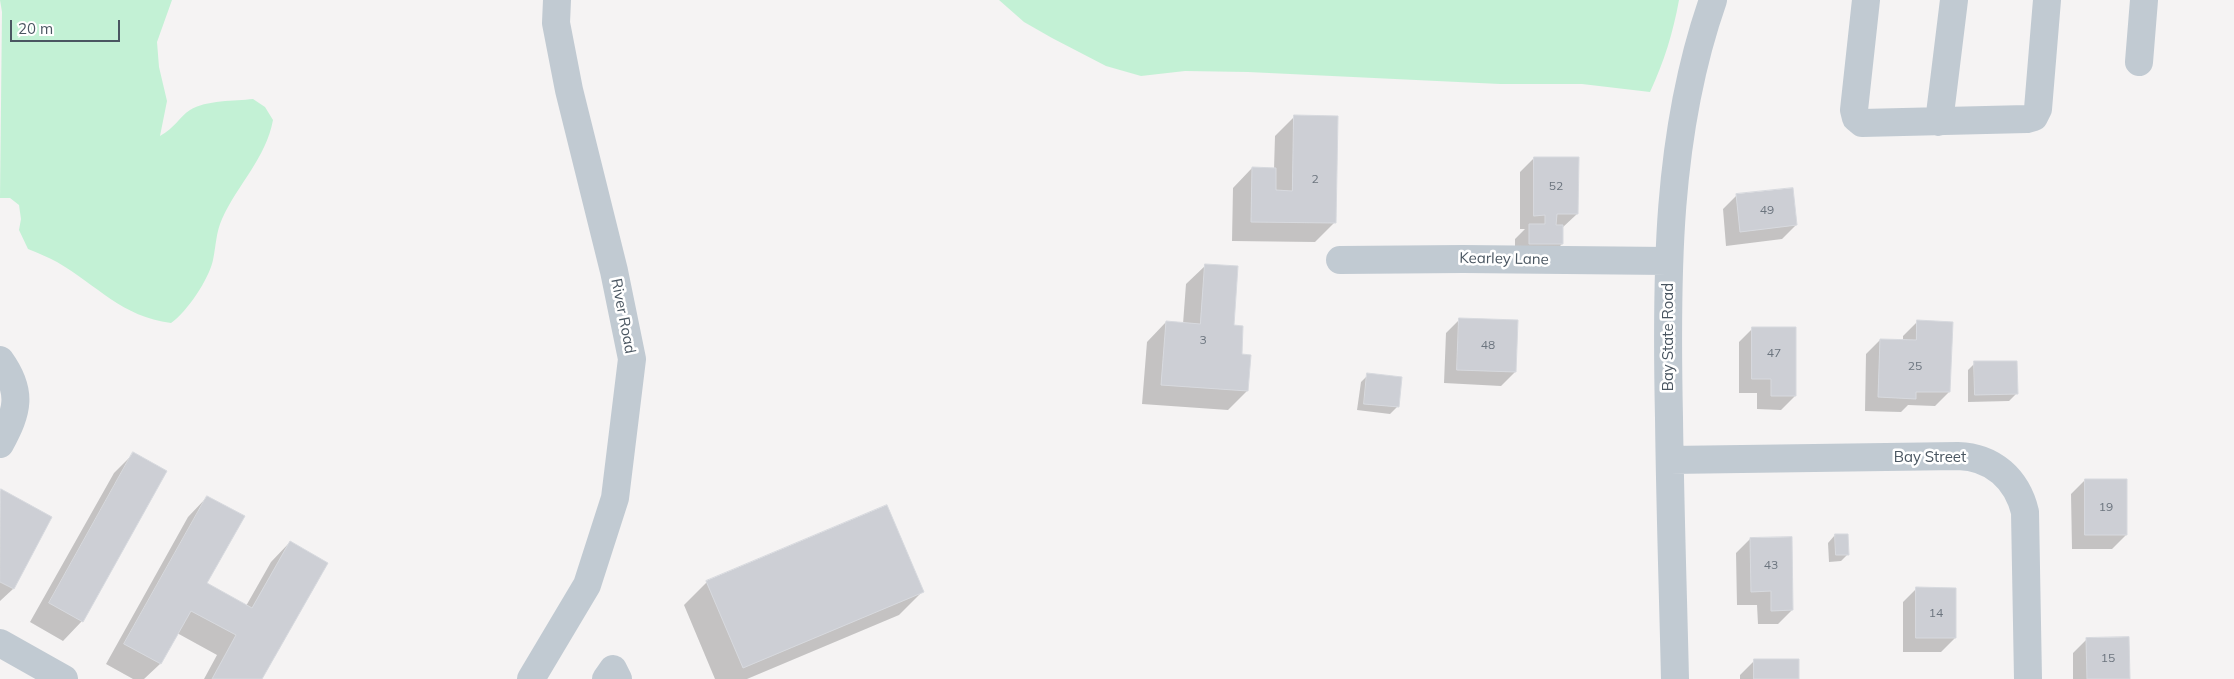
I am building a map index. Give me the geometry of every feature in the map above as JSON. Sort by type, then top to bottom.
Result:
[{"type":"street","name":"River Road","points":[[531,679],[587,585],[615,498],[632,359],[614,271],[569,90],[556,23],[558,0]]},
{"type":"street","name":"Bay State Road","points":[[1675,679],[1668,262],[1675,179],[1685,103],[1696,54],[1713,0]]},
{"type":"street","points":[[1866,0],[1854,110],[1856,118],[1862,123],[2027,120],[2034,117],[2038,109],[2047,0]]},
{"type":"street","points":[[1939,122],[1954,0]]},
{"type":"street","points":[[2139,62],[2144,0]]},
{"type":"street","name":"Kearley Lane","points":[[1340,260],[1463,259],[1668,262]]},
{"type":"street","points":[[0,360],[10,375],[16,389],[15,409],[0,444]]},
{"type":"street","name":"Bay Street","points":[[1670,460],[1967,456],[1983,460],[1999,469],[2016,488],[2024,512],[2028,679]]},
{"type":"street","points":[[0,643],[64,679]]},
{"type":"street","points":[[606,679],[613,669],[618,679]]},
{"type":"green space","points":[[0,0],[172,0],[157,42],[159,67],[167,101],[160,136],[190,110],[204,104],[253,99],[265,107],[273,120],[258,159],[228,206],[222,219],[217,234],[211,268],[207,276],[184,311],[171,323],[154,320],[124,307],[57,262],[28,249],[19,230],[21,219],[19,205],[10,198],[0,198],[2,12]]},
{"type":"green space","points":[[999,0],[1679,0],[1668,47],[1650,92],[1582,84],[1500,84],[1248,72],[1185,71],[1141,76],[1106,66],[1052,38],[1024,22]]},
{"type":"building","points":[[1294,115],[1338,116],[1336,223],[1251,222],[1252,167],[1276,168],[1276,190],[1292,191]]},
{"type":"building","points":[[1534,157],[1579,157],[1578,214],[1557,214],[1556,225],[1563,225],[1563,244],[1529,244],[1529,224],[1545,224],[1545,215],[1534,216]]},
{"type":"building","points":[[1793,188],[1797,225],[1740,232],[1736,194]]},
{"type":"building","points":[[1205,264],[1238,266],[1234,325],[1243,326],[1242,354],[1251,355],[1248,391],[1161,385],[1166,321],[1200,324]]},
{"type":"building","points":[[1459,318],[1518,320],[1516,372],[1457,370]]},
{"type":"building","points":[[1917,320],[1953,322],[1950,392],[1916,392],[1916,399],[1878,397],[1880,339],[1916,340]]},
{"type":"building","points":[[1752,327],[1796,327],[1796,396],[1771,396],[1771,379],[1752,379]]},
{"type":"building","points":[[1974,361],[2017,361],[2018,394],[1975,395]]},
{"type":"building","points":[[1367,373],[1402,377],[1399,407],[1364,404]]},
{"type":"building","points":[[133,452],[167,471],[83,622],[49,603]]},
{"type":"building","points":[[2085,479],[2127,479],[2127,535],[2085,535]]},
{"type":"building","points":[[1,489],[52,517],[14,589],[0,582]]},
{"type":"building","points":[[207,496],[245,516],[207,583],[252,608],[290,541],[328,563],[262,679],[212,679],[236,635],[191,611],[161,664],[124,644]]},
{"type":"building","points":[[887,505],[924,592],[743,668],[706,581]]},
{"type":"building","points":[[1835,534],[1848,534],[1849,555],[1836,555]]},
{"type":"building","points":[[1792,537],[1793,610],[1771,611],[1771,591],[1751,592],[1750,538]]},
{"type":"building","points":[[1916,587],[1956,588],[1956,638],[1916,638]]},
{"type":"building","points":[[2129,637],[2130,679],[2087,679],[2086,638]]},
{"type":"building","points":[[1754,659],[1799,659],[1799,679],[1754,679]]}]
